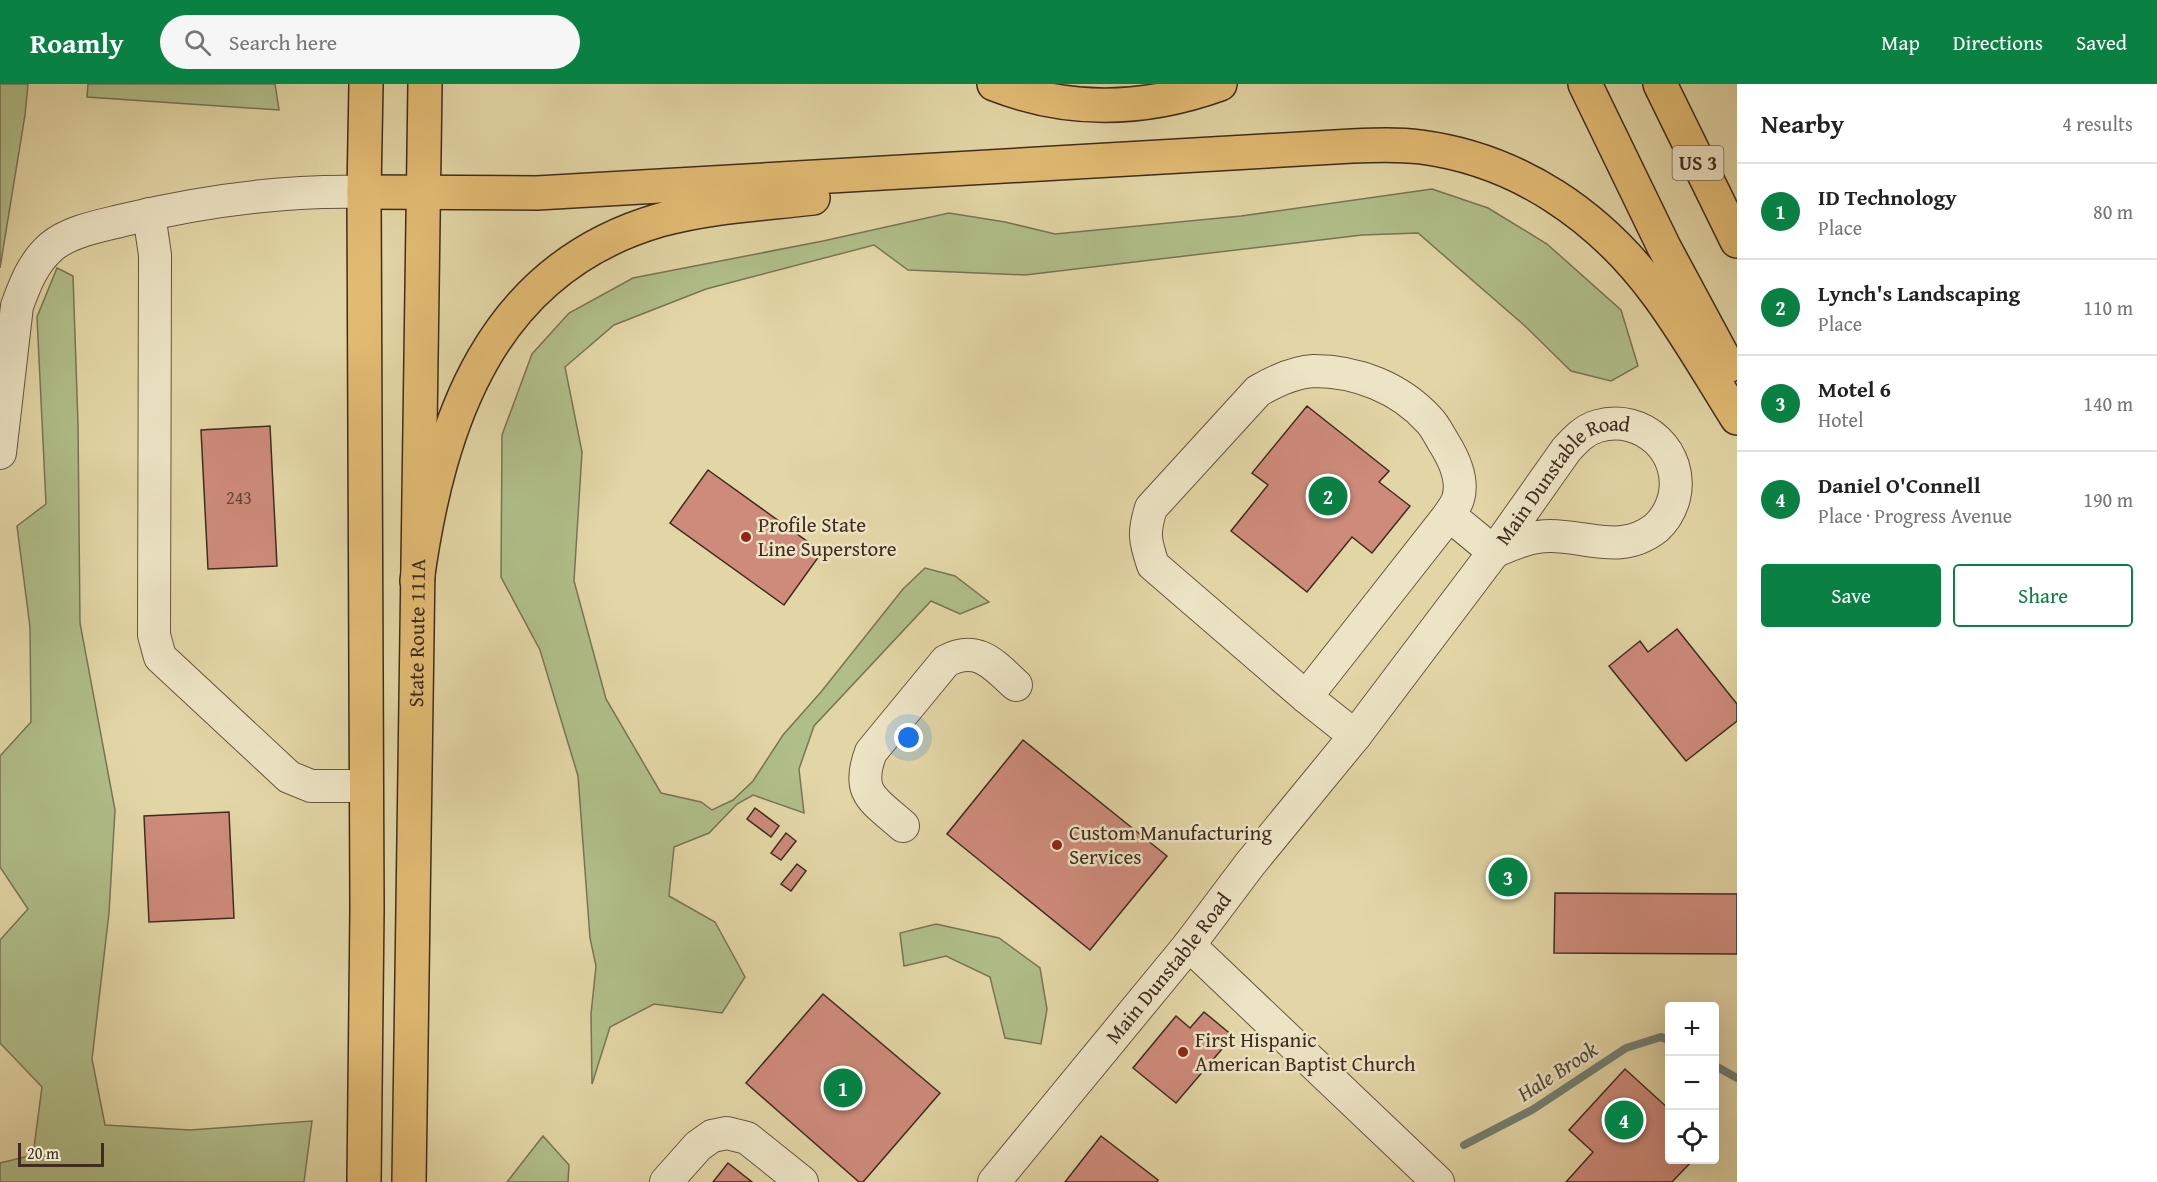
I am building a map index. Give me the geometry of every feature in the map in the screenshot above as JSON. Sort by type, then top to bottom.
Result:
[{"type":"main road","points":[[364,1182],[367,786],[364,192],[366,84]]},
{"type":"main road","name":"State Route 111A","points":[[409,1182],[425,84]]},
{"type":"main road","points":[[994,84],[1067,104],[1111,106],[1159,101],[1220,84]]},
{"type":"main road","points":[[1585,84],[1664,248],[1737,383]]},
{"type":"main road","name":"US 3","points":[[1660,84],[1737,241]]},
{"type":"main road","points":[[364,192],[537,193],[1352,146],[1420,147],[1454,153],[1518,175],[1548,191],[1600,229],[1641,273],[1672,314],[1737,418]]},
{"type":"main road","points":[[417,581],[428,515],[441,462],[466,390],[488,349],[514,314],[540,287],[576,259],[616,236],[661,220],[708,209],[1255,152]]},
{"type":"street","points":[[0,453],[17,306],[37,263],[52,246],[96,227],[149,214],[254,196],[324,191],[364,192]]},
{"type":"street","points":[[149,214],[155,255],[154,635],[160,657],[289,777],[310,786],[367,786]]},
{"type":"street","points":[[1306,697],[1449,515],[1458,499],[1460,482],[1453,458],[1431,421],[1405,398],[1375,382],[1345,374],[1312,371],[1279,379],[1258,391],[1151,508],[1145,527],[1147,548],[1154,565],[1306,697],[1355,736]]},
{"type":"street","name":"Main Dunstable Road","points":[[994,1182],[1189,945],[1255,859],[1355,736],[1579,435],[1606,424],[1636,426],[1653,436],[1667,450],[1675,468],[1677,488],[1672,507],[1661,524],[1646,536],[1627,542],[1607,543],[1549,536],[1516,542],[1494,552]]},
{"type":"street","points":[[1449,515],[1494,552]]},
{"type":"street","points":[[903,826],[871,797],[865,786],[865,770],[872,752],[946,661],[958,654],[976,655],[992,663],[1016,686]]},
{"type":"street","points":[[1189,945],[1438,1182]]},
{"type":"street","points":[[666,1182],[698,1146],[711,1136],[727,1133],[747,1138],[802,1182]]},
{"type":"street","points":[[690,1182],[707,1161],[721,1151],[731,1149],[741,1152],[780,1182]]},
{"type":"green space","points":[[0,84],[28,84],[0,268]]},
{"type":"green space","points":[[88,84],[275,84],[279,110],[87,97]]},
{"type":"green space","points":[[1432,189],[1488,208],[1547,244],[1621,310],[1638,366],[1611,381],[1571,371],[1525,326],[1418,233],[1362,235],[1025,275],[908,270],[874,245],[706,289],[614,325],[565,367],[582,452],[574,581],[606,699],[661,793],[701,802],[712,810],[733,800],[753,781],[783,735],[821,692],[903,589],[925,568],[955,576],[989,602],[960,614],[931,601],[814,726],[799,769],[804,813],[753,795],[737,804],[709,833],[674,847],[669,896],[715,922],[745,977],[722,1013],[654,1004],[610,1027],[592,1084],[591,1014],[596,966],[590,938],[578,776],[540,650],[501,577],[502,435],[532,354],[569,313],[633,278],[823,241],[949,213],[1005,222],[1055,234],[1241,216]]},
{"type":"green space","points":[[57,268],[73,276],[78,424],[80,623],[115,810],[109,913],[92,1059],[105,1125],[190,1130],[312,1121],[304,1182],[0,1182],[0,1163],[33,1155],[42,1087],[0,1043],[0,940],[28,909],[0,867],[0,756],[31,722],[30,627],[17,526],[46,504],[37,317]]},
{"type":"green space","points":[[936,924],[999,938],[1040,968],[1047,1009],[1041,1044],[1005,1038],[990,977],[946,956],[904,966],[900,933]]},
{"type":"green space","points":[[543,1136],[569,1165],[568,1182],[507,1182]]},
{"type":"building","points":[[1307,406],[1389,471],[1379,482],[1410,506],[1372,553],[1352,537],[1307,592],[1231,531],[1268,485],[1252,473]]},
{"type":"building","points":[[270,426],[277,566],[208,569],[201,430]]},
{"type":"building","name":"Profile State Line Superstore","points":[[708,470],[822,552],[784,605],[670,523]]},
{"type":"building","points":[[1677,629],[1737,704],[1737,721],[1686,761],[1609,666],[1640,641],[1648,652]]},
{"type":"building","name":"Custom Manufacturing Services","points":[[1023,740],[1167,856],[1090,950],[947,834]]},
{"type":"building","points":[[755,808],[779,826],[771,837],[747,819]]},
{"type":"building","points":[[229,812],[234,918],[149,922],[144,816]]},
{"type":"building","points":[[786,833],[796,841],[781,860],[771,853]]},
{"type":"building","points":[[797,864],[806,871],[791,891],[781,884]]},
{"type":"building","points":[[1555,893],[1737,894],[1737,954],[1554,953]]},
{"type":"building","points":[[823,994],[940,1093],[863,1182],[859,1182],[746,1083]]},
{"type":"building","name":"First Hispanic American Baptist Church","points":[[1204,1012],[1233,1036],[1176,1103],[1133,1068],[1176,1016],[1190,1028]]},
{"type":"building","points":[[1625,1069],[1665,1105],[1665,1164],[1689,1164],[1672,1182],[1566,1182],[1593,1152],[1569,1130]]},
{"type":"building","points":[[1101,1136],[1158,1180],[1157,1182],[1065,1182]]},
{"type":"building","points":[[728,1163],[752,1182],[713,1182]]},
{"type":"waterway","name":"Hale Brook","points":[[1464,1145],[1532,1110],[1626,1048],[1661,1037],[1665,1039]]},
{"type":"waterway","name":"Hale Brook","points":[[1719,1068],[1737,1078]]},
{"type":"place","name":"Lynch's Landscaping","points":[[1328,496]]},
{"type":"place","name":"Profile State Line Superstore","points":[[746,537]]},
{"type":"place","name":"Custom Manufacturing Services","points":[[1057,845]]},
{"type":"place","name":"Motel 6","points":[[1508,877]]},
{"type":"place","name":"First Hispanic American Baptist Church","points":[[1183,1052]]},
{"type":"place","name":"ID Technology","points":[[843,1088]]},
{"type":"place","name":"Daniel O'Connell","points":[[1624,1120]]}]
